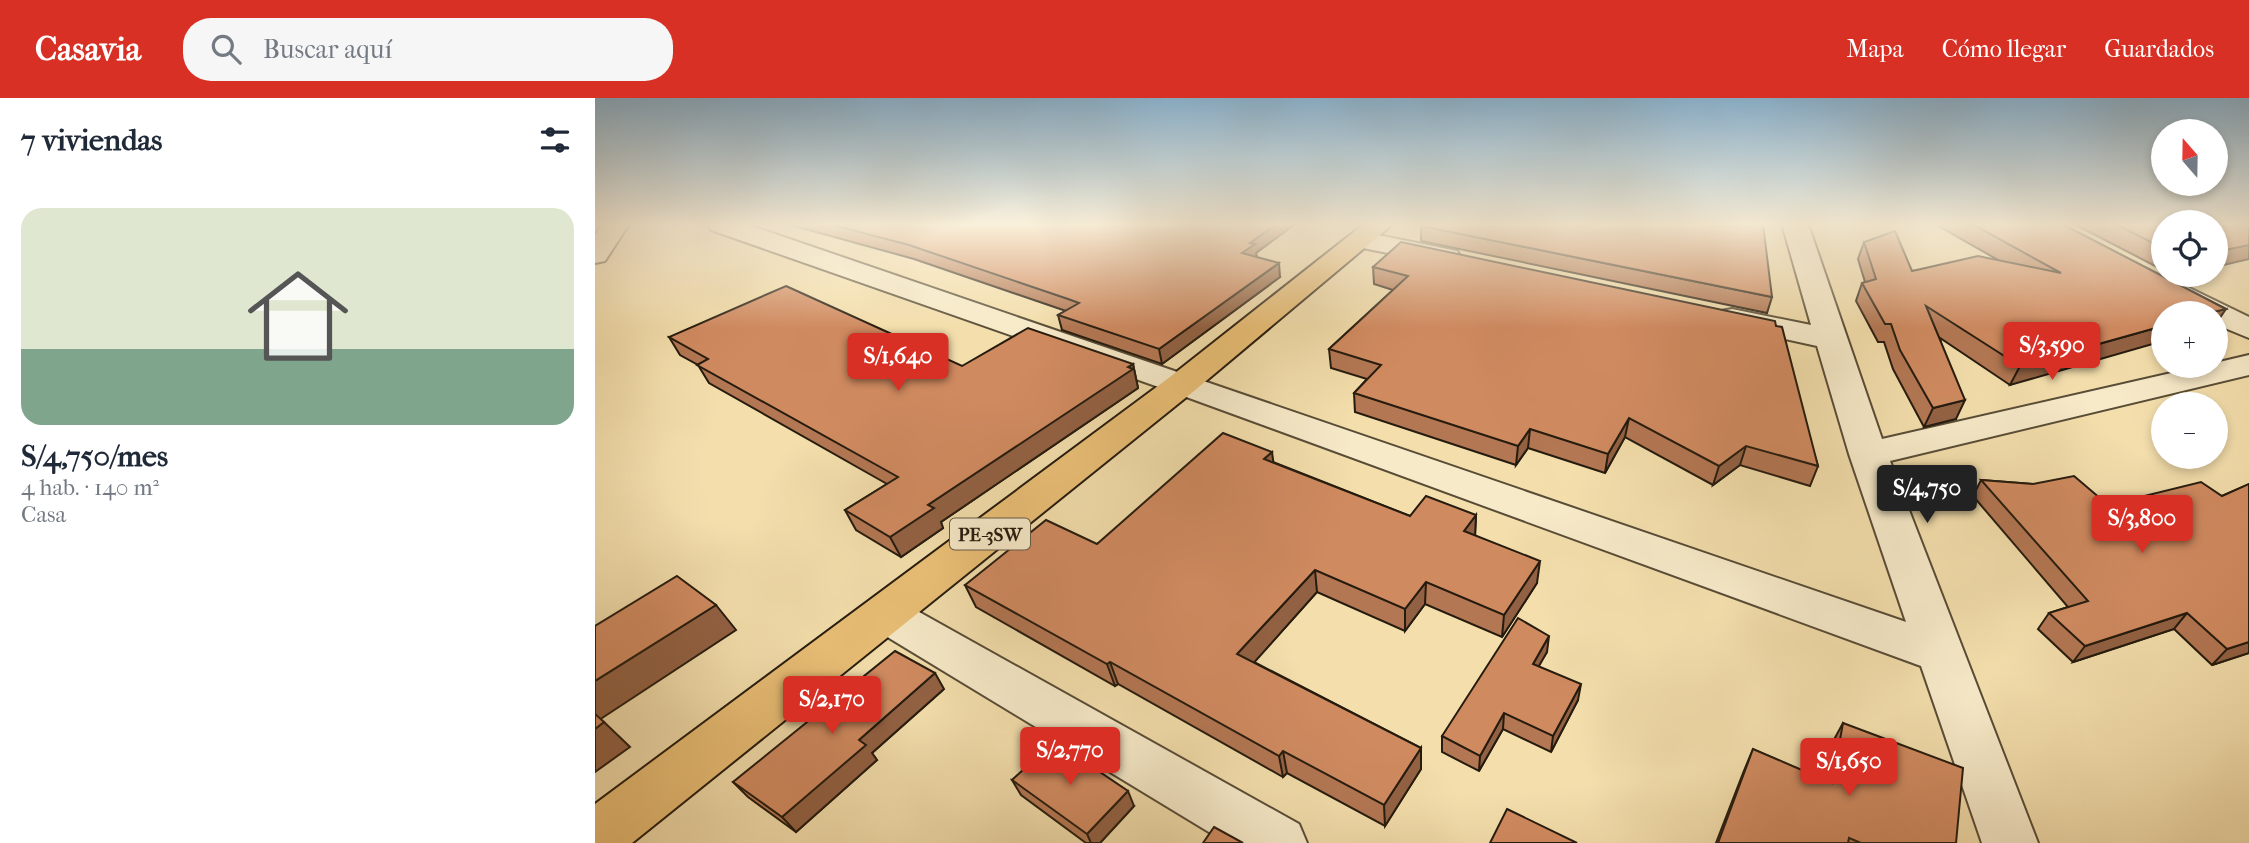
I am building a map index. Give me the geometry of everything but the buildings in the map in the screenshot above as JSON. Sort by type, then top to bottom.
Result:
[{"type":"main road","name":"PE-3SW","points":[[595,838],[887,615],[1339,259]]},
{"type":"street","points":[[820,259],[1940,653]]},
{"type":"street","points":[[1459,259],[1470,262]]},
{"type":"street","points":[[1806,259],[1868,454],[2010,843]]},
{"type":"street","points":[[2169,287],[2249,329]]},
{"type":"street","points":[[1710,313],[1830,339]]},
{"type":"street","points":[[1868,454],[2249,365]]},
{"type":"street","points":[[887,615],[1279,843]]}]
